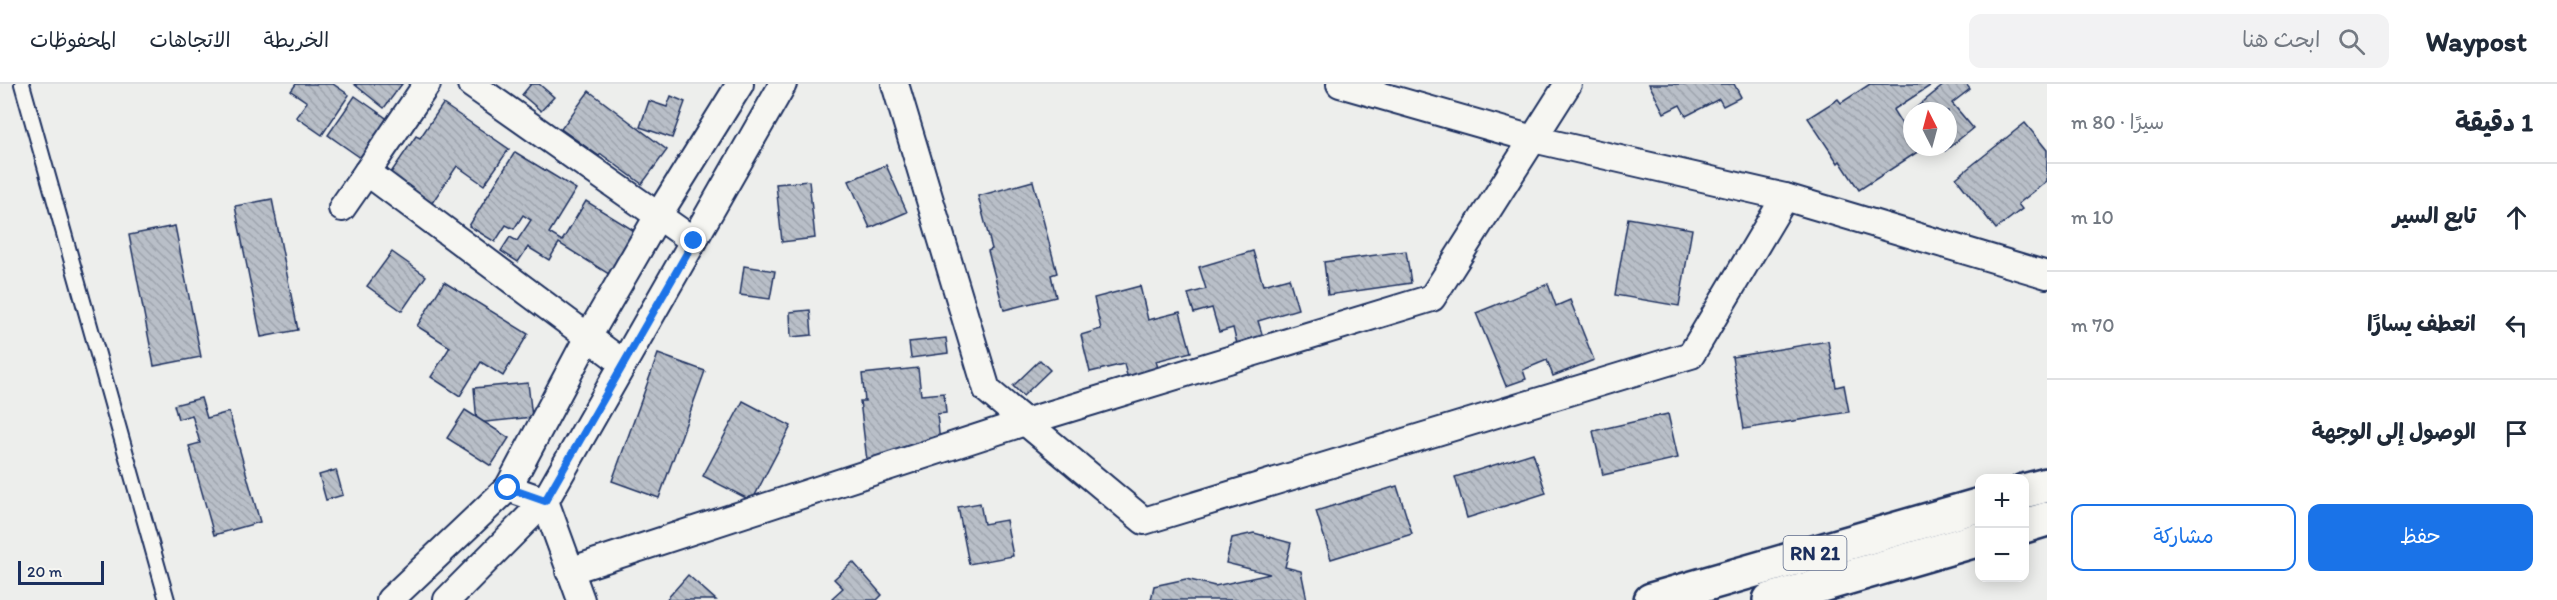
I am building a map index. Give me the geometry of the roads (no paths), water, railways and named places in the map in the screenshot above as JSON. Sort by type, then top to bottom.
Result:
[{"type":"main road","points":[[2029,490],[2047,484]]},
{"type":"main road","name":"RN 21","points":[[1650,600],[1975,506]]},
{"type":"main road","points":[[2029,525],[2047,519]]},
{"type":"main road","name":"RN 21","points":[[1770,600],[1975,540]]},
{"type":"street","points":[[342,208],[427,84]]},
{"type":"street","points":[[471,84],[694,241]]},
{"type":"street","points":[[447,600],[545,501],[783,84]]},
{"type":"street","points":[[895,84],[987,390],[1144,521],[1691,356],[1785,196]]},
{"type":"street","points":[[1340,84],[1533,139],[1785,196],[2047,275]]},
{"type":"street","points":[[569,571],[1025,422],[1431,298],[1568,84]]},
{"type":"street","points":[[390,600],[508,488],[588,337],[733,87],[766,113]]},
{"type":"street","points":[[367,172],[623,363]]},
{"type":"street","points":[[508,488],[545,501]]},
{"type":"street","points":[[545,501],[581,600]]},
{"type":"lane","points":[[22,84],[167,600]]}]
